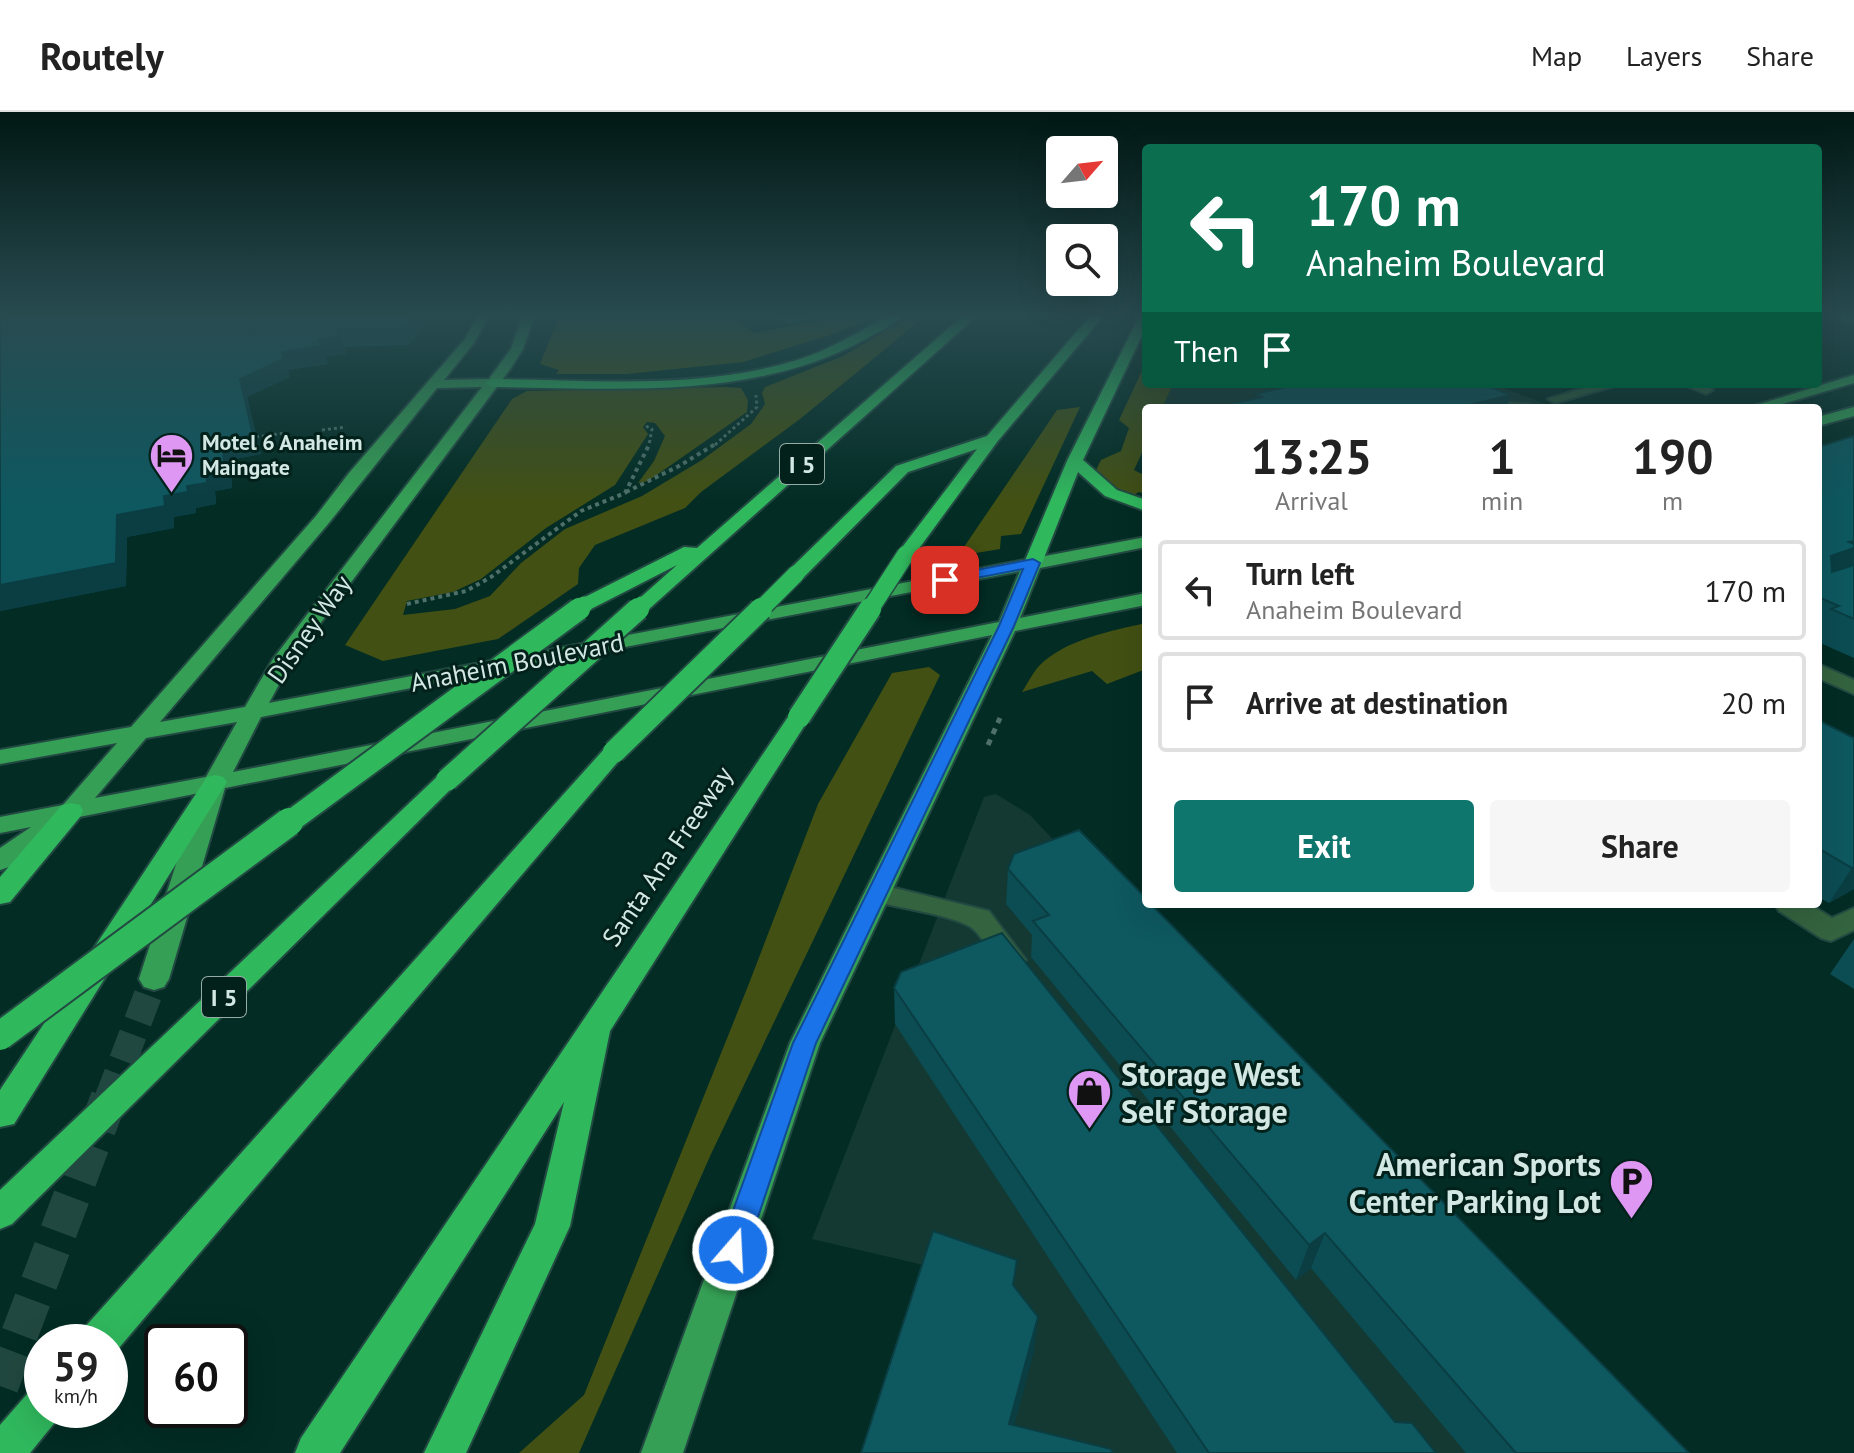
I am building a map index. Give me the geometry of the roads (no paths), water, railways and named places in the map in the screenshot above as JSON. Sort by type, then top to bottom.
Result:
[{"type":"highway","points":[[492,383],[695,381],[731,377]]},
{"type":"highway","name":"I 5","points":[[0,1213],[447,780],[902,377]]},
{"type":"highway","name":"Santa Ana Freeway","points":[[316,1453],[906,554],[992,439],[1045,377]]},
{"type":"highway","points":[[1033,563],[1075,461],[1116,377]]},
{"type":"highway","points":[[114,1324],[614,752],[902,469],[992,439]]},
{"type":"highway","points":[[1075,461],[1111,493],[1142,505]]},
{"type":"highway","points":[[0,1036],[584,605],[724,533]]},
{"type":"highway","points":[[2,1114],[215,782]]},
{"type":"highway","points":[[0,895],[71,811]]},
{"type":"highway","points":[[445,1453],[552,1226],[599,1020]]},
{"type":"highway","points":[[3,1453],[24,1428]]},
{"type":"main road","points":[[0,861],[71,811],[322,520],[355,476],[440,377]]},
{"type":"main road","name":"Disney Way","points":[[154,979],[215,782],[280,663],[497,377]]},
{"type":"main road","points":[[1768,404],[1854,379]]},
{"type":"main road","points":[[434,384],[492,383]]},
{"type":"main road","points":[[1822,421],[1853,412]]},
{"type":"main road","name":"Anaheim Boulevard","points":[[0,757],[255,712],[1142,543]]},
{"type":"main road","points":[[662,1453],[805,1043],[1007,626],[1033,563]]},
{"type":"main road","points":[[0,825],[1142,600]]},
{"type":"lane","points":[[1555,399],[1598,388]]},
{"type":"lane","points":[[1700,388],[1706,390]]},
{"type":"lane","points":[[1484,390],[1519,404]]},
{"type":"lane","points":[[1463,403],[1476,404]]},
{"type":"lane","points":[[1822,672],[1854,688]]},
{"type":"lane","points":[[878,893],[979,918],[1029,980]]},
{"type":"lane","points":[[1795,908],[1831,931],[1854,918]]},
{"type":"tunnel","points":[[108,1100],[154,979]]},
{"type":"tunnel","points":[[0,1386],[109,1098]]},
{"type":"place","name":"Motel 6 Anaheim Maingate","points":[[171,494]]},
{"type":"place","name":"Storage West Self Storage","points":[[1090,1131]]},
{"type":"place","name":"American Sports Center Parking Lot","points":[[1632,1221]]}]
